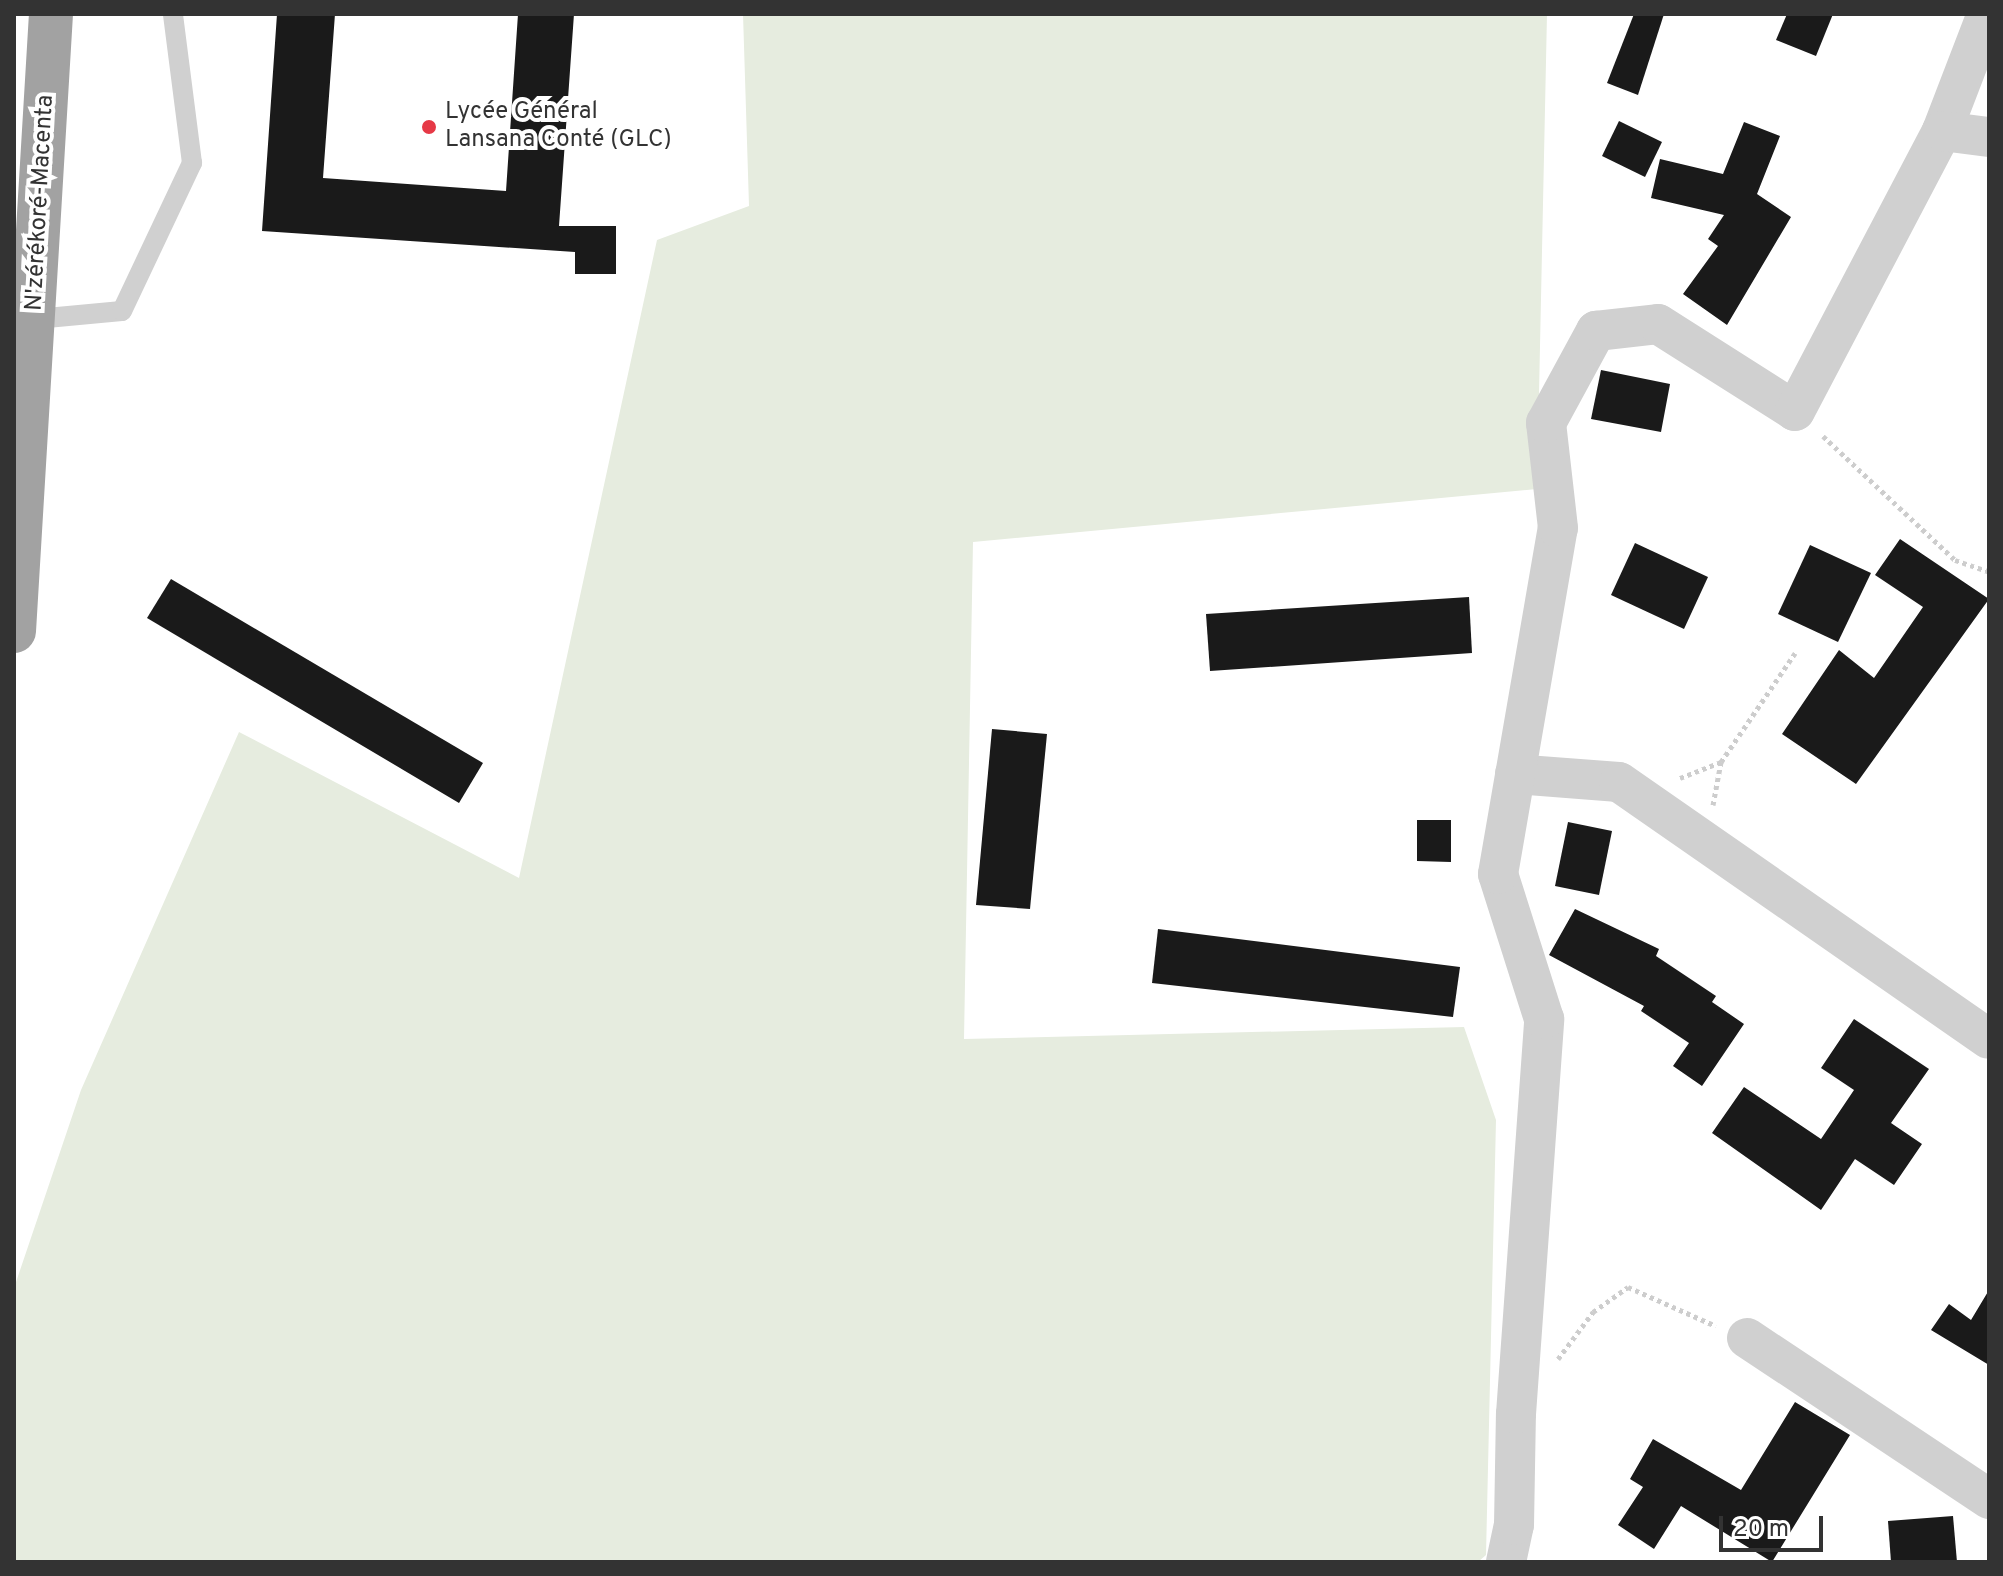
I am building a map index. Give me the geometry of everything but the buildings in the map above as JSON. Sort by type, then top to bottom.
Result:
[{"type":"highway","name":"N'zérékoré-Macenta","points":[[14,631],[22,441],[36,319],[51,14]]},
{"type":"street","points":[[1506,1562],[1514,1525],[1544,1019],[1498,874],[1558,528],[1546,423],[1596,331],[1658,324],[1795,411],[1942,131],[1987,14]]},
{"type":"street","points":[[1942,131],[1988,135]]},
{"type":"street","points":[[1515,774],[1619,782],[1989,1039]]},
{"type":"street","points":[[1747,1338],[1989,1499]]},
{"type":"lane","points":[[36,319],[122,311],[192,163],[173,14]]},
{"type":"path","points":[[1795,411],[1955,560],[1989,572]]},
{"type":"path","points":[[1619,782],[1675,780],[1721,762],[1795,653]]},
{"type":"path","points":[[1554,1363],[1593,1312],[1628,1287],[1747,1338]]},
{"type":"shaded area","points":[[743,14],[1547,14],[1537,489],[973,542],[964,1039],[1464,1027],[1496,1120],[1486,1555],[1478,1562],[14,1562],[14,1288],[81,1090],[239,732],[519,878],[657,240],[749,206]]},
{"type":"place","name":"Lycée Général Lansana Conté (GLC)","points":[[429,127]]}]
